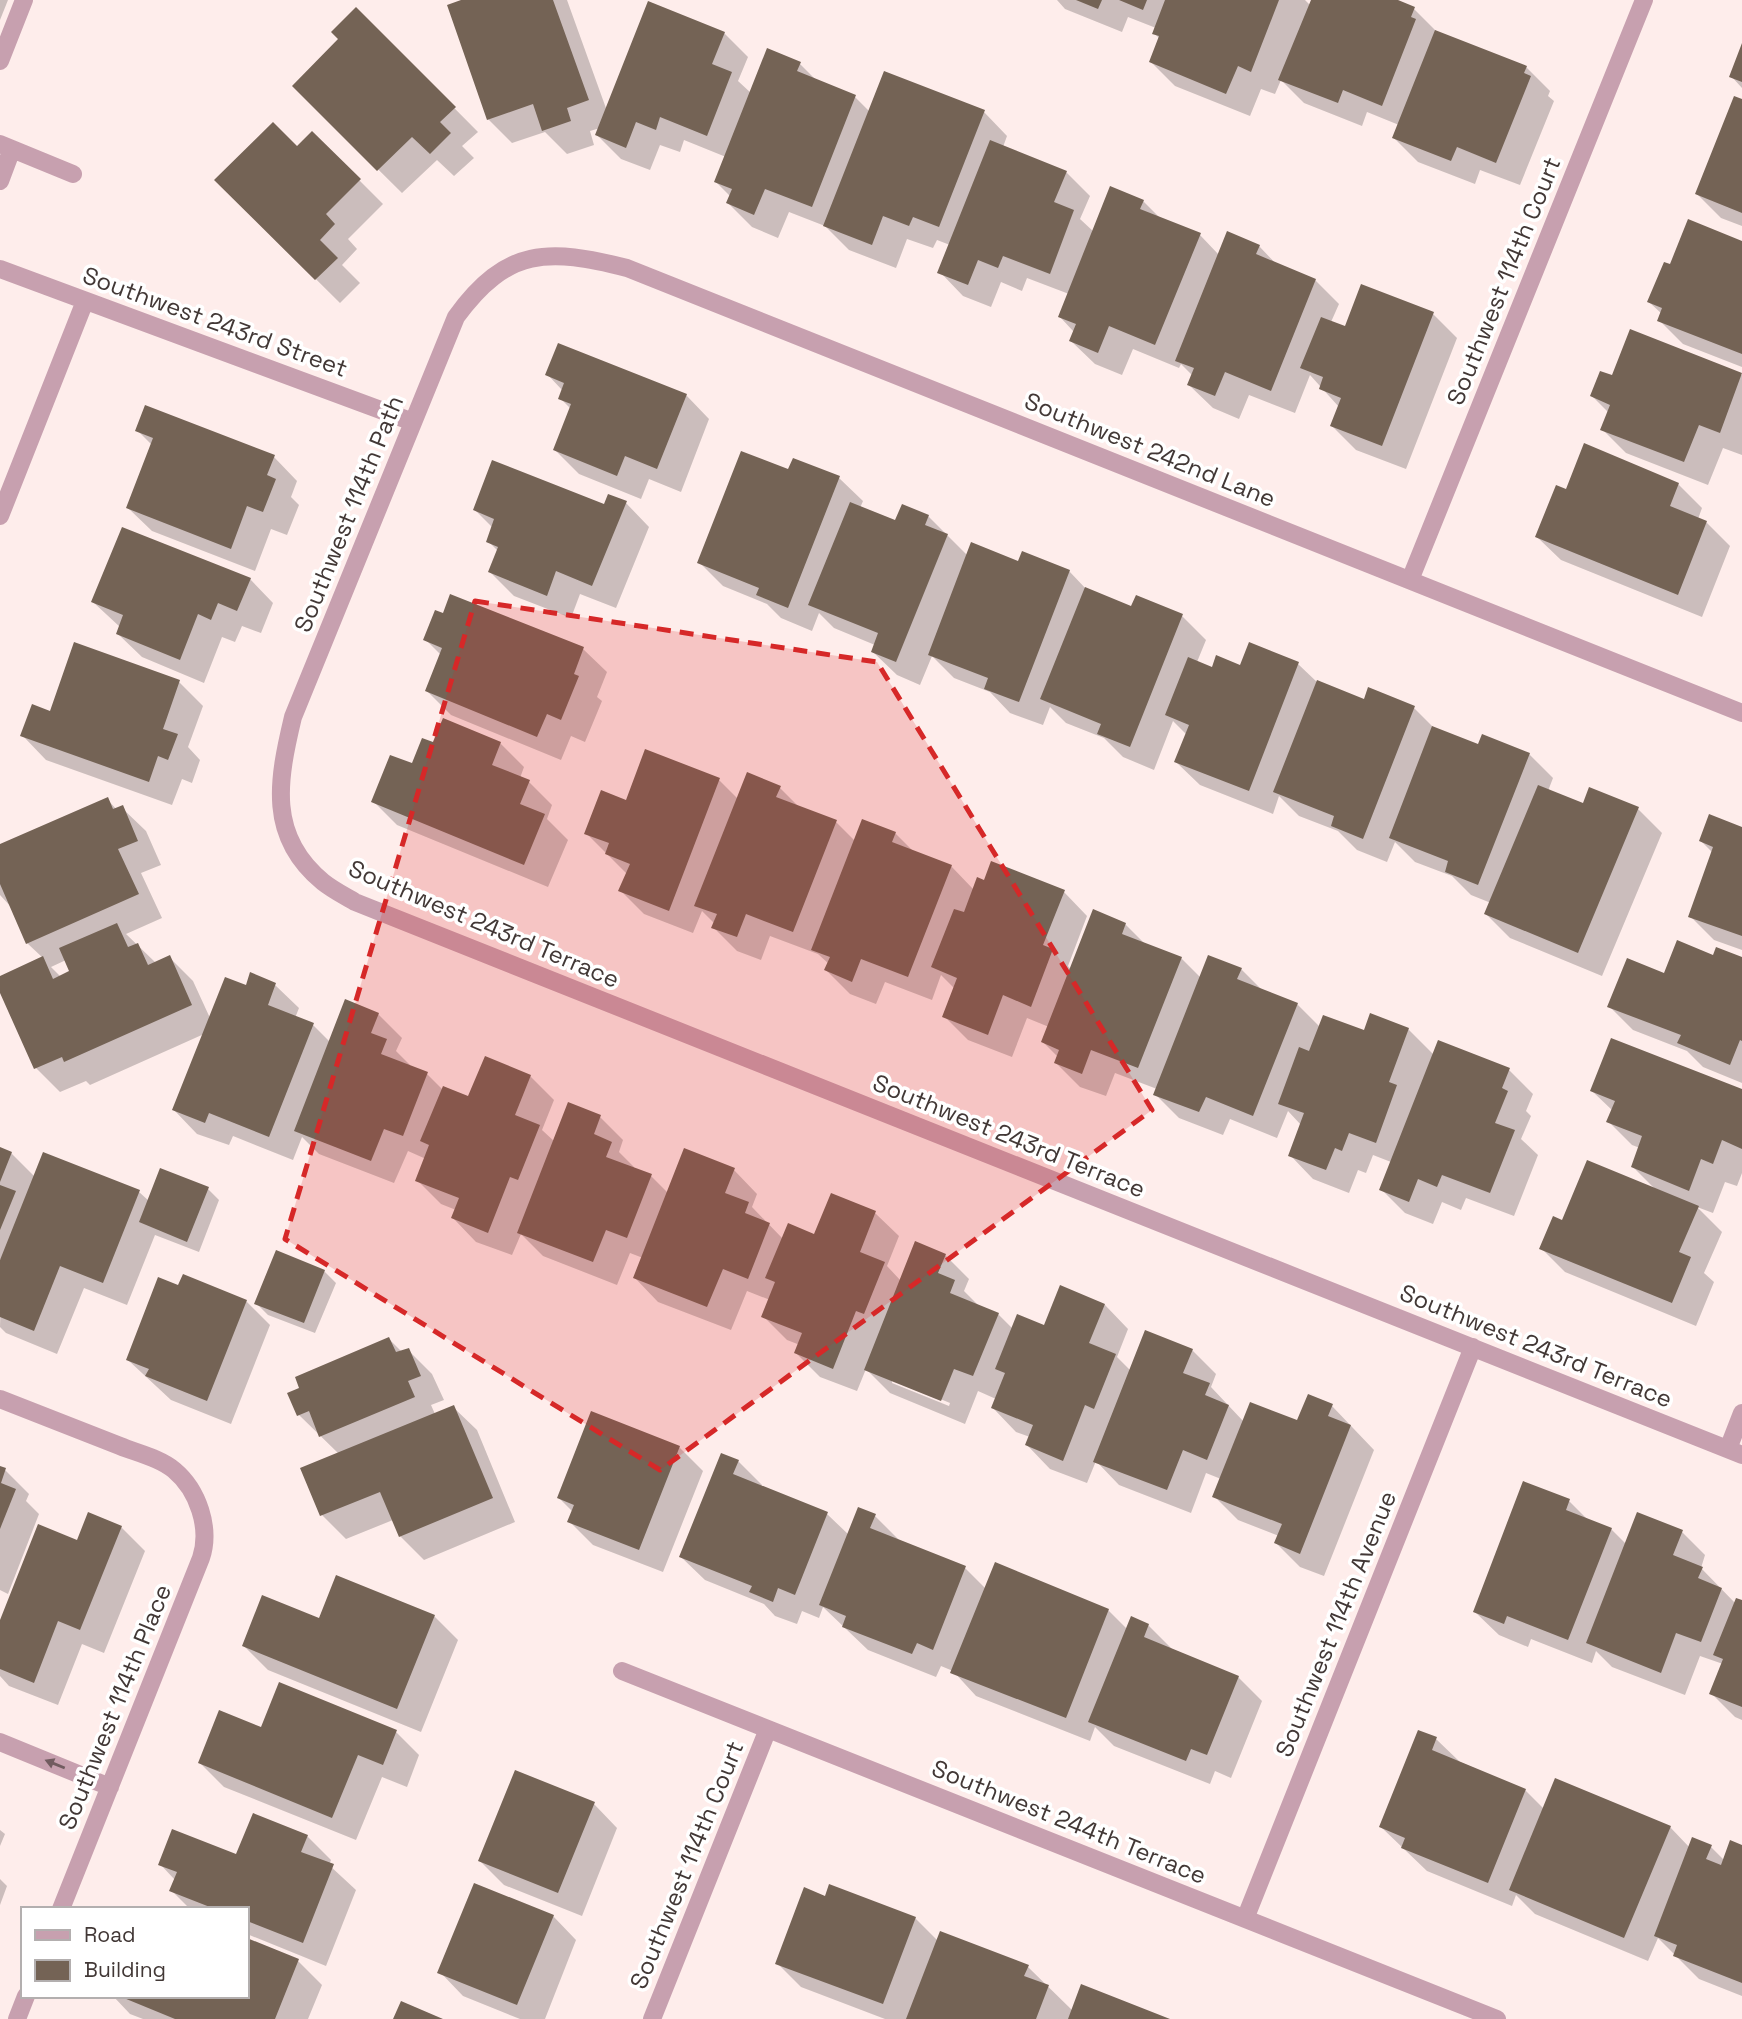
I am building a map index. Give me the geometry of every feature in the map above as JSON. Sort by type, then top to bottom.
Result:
[{"type":"street","points":[[0,61],[24,0]]},
{"type":"street","name":"Southwest 114th Court","points":[[1410,580],[1644,0]]},
{"type":"street","points":[[0,181],[6,147],[73,174]]},
{"type":"street","name":"Southwest 242nd Lane","points":[[533,257],[596,260],[627,268],[1742,713]]},
{"type":"street","name":"Southwest 114th Path","points":[[284,829],[280,794],[284,756],[293,717],[456,317],[471,296],[489,278],[509,265],[533,257]]},
{"type":"street","name":"Southwest 243rd Street","points":[[0,269],[413,422]]},
{"type":"street","points":[[0,516],[85,301]]},
{"type":"street","name":"Southwest 243rd Terrace","points":[[284,829],[300,859],[324,883],[355,902],[1735,1452]]},
{"type":"street","name":"Southwest 114th Avenue","points":[[1245,1919],[1473,1347]]},
{"type":"street","name":"Southwest 114th Place","points":[[0,1399],[172,1468],[192,1491],[203,1522],[204,1549],[201,1558],[62,1907]]},
{"type":"street","points":[[1735,1452],[1742,1413]]},
{"type":"street","name":"Southwest 244th Terrace","points":[[622,1671],[1497,2019]]},
{"type":"street","name":"Southwest 114th Court","points":[[652,2019],[768,1729]]},
{"type":"street","points":[[0,1742],[110,1787]]},
{"type":"street","points":[[17,2019],[25,1998]]},
{"type":"highlighted area","points":[[475,601],[877,662],[1152,1110],[660,1470],[285,1239]]},
{"type":"building","points":[[461,0],[553,0],[589,100],[567,108],[571,121],[542,131],[533,104],[487,120],[447,5]]},
{"type":"building","points":[[1076,0],[1102,0],[1098,9]]},
{"type":"building","points":[[1119,0],[1147,0],[1143,10]]},
{"type":"building","points":[[1165,0],[1279,0],[1251,72],[1238,66],[1226,94],[1149,62],[1159,36],[1152,34]]},
{"type":"building","points":[[1311,0],[1398,0],[1415,7],[1411,17],[1416,19],[1382,106],[1343,90],[1338,103],[1278,80]]},
{"type":"building","points":[[648,1],[725,32],[712,64],[732,72],[707,136],[660,117],[656,130],[636,122],[626,148],[595,135]]},
{"type":"building","points":[[356,7],[456,107],[440,122],[451,133],[430,154],[412,137],[377,171],[292,86],[338,39],[331,32]]},
{"type":"building","points":[[1435,30],[1527,66],[1524,73],[1531,76],[1496,163],[1457,147],[1451,161],[1392,138]]},
{"type":"building","points":[[1742,43],[1742,82],[1729,77]]},
{"type":"building","points":[[767,48],[801,62],[797,71],[856,95],[812,207],[765,189],[754,215],[726,203],[732,189],[714,182]]},
{"type":"building","points":[[884,71],[985,110],[939,227],[913,217],[909,226],[883,216],[872,245],[823,226]]},
{"type":"building","points":[[1734,96],[1742,99],[1742,213],[1695,194]]},
{"type":"building","points":[[273,122],[297,146],[312,131],[361,179],[326,214],[335,224],[320,240],[338,258],[315,280],[214,180]]},
{"type":"building","points":[[990,140],[1067,171],[1054,202],[1074,210],[1050,274],[1003,256],[998,268],[978,260],[968,285],[937,273]]},
{"type":"building","points":[[1110,186],[1144,200],[1140,209],[1201,233],[1155,345],[1109,326],[1098,353],[1069,341],[1076,324],[1058,317]]},
{"type":"building","points":[[1688,219],[1742,241],[1742,354],[1657,321],[1662,308],[1647,302],[1664,262],[1670,264]]},
{"type":"building","points":[[1227,231],[1260,245],[1256,254],[1316,279],[1271,391],[1225,372],[1215,396],[1187,385],[1194,368],[1175,361]]},
{"type":"building","points":[[1361,284],[1434,312],[1382,446],[1330,426],[1341,398],[1319,389],[1323,377],[1300,368],[1321,317],[1345,326]]},
{"type":"building","points":[[1630,329],[1742,373],[1720,433],[1699,425],[1684,462],[1600,430],[1610,405],[1590,396],[1600,371],[1612,375]]},
{"type":"building","points":[[558,343],[687,394],[657,469],[625,456],[617,476],[553,450],[571,404],[558,399],[564,383],[545,375]]},
{"type":"building","points":[[145,405],[275,455],[267,475],[276,479],[263,512],[247,506],[231,549],[126,508],[153,438],[135,431]]},
{"type":"building","points":[[1584,443],[1679,483],[1670,506],[1707,521],[1678,595],[1535,537],[1556,485],[1566,489]]},
{"type":"building","points":[[741,451],[788,469],[793,458],[840,476],[788,608],[756,595],[759,588],[697,563]]},
{"type":"building","points":[[492,460],[604,504],[608,494],[627,501],[592,586],[556,571],[547,596],[488,572],[498,547],[486,542],[494,519],[473,510]]},
{"type":"building","points":[[850,502],[895,520],[902,504],[929,515],[925,525],[948,534],[896,662],[871,652],[878,633],[808,605]]},
{"type":"building","points":[[122,527],[251,578],[237,611],[218,603],[211,620],[198,614],[180,660],[116,634],[123,615],[91,602]]},
{"type":"building","points":[[971,542],[1018,561],[1022,551],[1070,570],[1019,702],[984,689],[988,678],[928,655]]},
{"type":"building","points":[[1085,587],[1131,606],[1136,595],[1183,614],[1130,747],[1097,734],[1101,724],[1040,699]]},
{"type":"building","points":[[450,594],[584,647],[574,674],[579,676],[561,720],[547,714],[537,737],[425,691],[442,648],[423,640],[435,610],[443,613]]},
{"type":"building","points":[[74,642],[180,680],[163,729],[178,734],[168,760],[158,756],[149,782],[20,736],[32,704],[50,711]]},
{"type":"building","points":[[1249,642],[1299,662],[1249,791],[1174,762],[1189,725],[1165,715],[1188,657],[1212,667],[1216,655],[1240,665]]},
{"type":"building","points":[[1317,680],[1364,699],[1368,687],[1415,706],[1363,839],[1331,826],[1334,816],[1273,792]]},
{"type":"building","points":[[443,718],[501,742],[492,765],[530,780],[520,804],[545,814],[524,865],[371,802],[390,755],[412,763],[422,738],[433,742]]},
{"type":"building","points":[[1432,726],[1478,744],[1482,734],[1530,753],[1478,885],[1445,872],[1448,861],[1389,838]]},
{"type":"building","points":[[645,749],[720,778],[669,911],[618,891],[630,864],[605,854],[609,843],[584,834],[601,790],[626,800]]},
{"type":"building","points":[[747,772],[781,786],[776,797],[837,820],[793,932],[746,914],[737,937],[711,928],[717,914],[694,906]]},
{"type":"building","points":[[1538,785],[1583,803],[1589,787],[1639,807],[1578,953],[1484,914]]},
{"type":"building","points":[[108,797],[113,809],[123,805],[138,841],[118,849],[139,894],[26,944],[0,884],[0,844]]},
{"type":"building","points":[[1709,814],[1742,827],[1742,936],[1688,917],[1713,847],[1699,841]]},
{"type":"building","points":[[862,819],[896,832],[892,842],[952,865],[908,977],[861,959],[852,982],[824,970],[830,957],[811,950]]},
{"type":"building","points":[[991,861],[1065,890],[1043,945],[1053,949],[1031,1007],[1003,995],[988,1035],[942,1017],[957,978],[931,967],[954,909],[964,912],[977,877],[984,880]]},
{"type":"building","points":[[1093,909],[1126,923],[1122,934],[1182,957],[1138,1068],[1091,1050],[1082,1074],[1054,1063],[1059,1050],[1041,1042]]},
{"type":"building","points":[[117,923],[128,947],[138,943],[148,965],[170,955],[192,1005],[64,1062],[62,1057],[34,1069],[0,993],[0,976],[43,956],[53,979],[69,971],[59,948]]},
{"type":"building","points":[[1677,940],[1713,955],[1716,947],[1742,957],[1742,1041],[1740,1040],[1730,1065],[1677,1043],[1681,1035],[1607,1007],[1627,958],[1664,973]]},
{"type":"building","points":[[1208,955],[1242,968],[1237,979],[1298,1003],[1253,1116],[1206,1097],[1199,1112],[1153,1095]]},
{"type":"building","points":[[250,972],[276,983],[268,1005],[314,1023],[269,1137],[209,1113],[205,1123],[172,1110],[225,977],[246,985]]},
{"type":"building","points":[[345,999],[379,1013],[371,1033],[387,1039],[381,1054],[428,1072],[403,1136],[384,1129],[371,1161],[294,1131]]},
{"type":"building","points":[[1370,1013],[1409,1028],[1389,1082],[1397,1085],[1376,1143],[1349,1133],[1342,1151],[1335,1148],[1326,1170],[1288,1156],[1304,1113],[1278,1104],[1299,1047],[1309,1051],[1323,1015],[1364,1030]]},
{"type":"building","points":[[1611,1038],[1742,1089],[1742,1149],[1722,1140],[1713,1164],[1701,1159],[1689,1191],[1631,1167],[1642,1136],[1606,1122],[1615,1101],[1590,1091]]},
{"type":"building","points":[[1438,1040],[1510,1068],[1502,1088],[1508,1091],[1495,1123],[1515,1130],[1490,1193],[1442,1175],[1437,1187],[1418,1179],[1409,1202],[1379,1190]]},
{"type":"building","points":[[485,1056],[531,1075],[515,1115],[540,1125],[518,1180],[510,1177],[488,1233],[451,1218],[459,1198],[415,1181],[429,1145],[420,1141],[443,1086],[468,1096]]},
{"type":"building","points":[[568,1102],[601,1115],[594,1134],[612,1142],[606,1157],[652,1174],[627,1238],[606,1230],[593,1262],[517,1233]]},
{"type":"building","points":[[0,1147],[12,1152],[0,1182]]},
{"type":"building","points":[[684,1148],[735,1168],[725,1193],[749,1202],[745,1213],[770,1223],[748,1279],[723,1269],[707,1307],[633,1278]]},
{"type":"building","points":[[43,1152],[140,1190],[103,1283],[60,1266],[34,1331],[0,1317],[0,1260]]},
{"type":"building","points":[[1587,1160],[1699,1206],[1679,1252],[1691,1257],[1672,1303],[1539,1249],[1553,1216],[1562,1220]]},
{"type":"building","points":[[160,1168],[209,1187],[187,1242],[139,1222]]},
{"type":"building","points":[[0,1185],[16,1191],[0,1230]]},
{"type":"building","points":[[831,1193],[876,1211],[860,1252],[885,1262],[864,1314],[856,1311],[833,1369],[794,1353],[802,1333],[761,1317],[775,1282],[765,1278],[788,1223],[814,1234]]},
{"type":"building","points":[[915,1241],[946,1254],[938,1273],[955,1280],[950,1293],[999,1313],[973,1376],[954,1369],[941,1401],[864,1370]]},
{"type":"building","points":[[276,1250],[325,1270],[304,1323],[254,1304]]},
{"type":"building","points":[[183,1274],[247,1300],[207,1401],[145,1376],[149,1369],[126,1360],[158,1277],[178,1285]]},
{"type":"building","points":[[1060,1285],[1105,1304],[1089,1343],[1116,1354],[1094,1409],[1085,1405],[1063,1461],[1025,1445],[1033,1425],[991,1408],[1005,1373],[995,1369],[1017,1314],[1044,1325]]},
{"type":"building","points":[[1145,1330],[1193,1349],[1183,1373],[1210,1383],[1205,1395],[1229,1405],[1207,1460],[1183,1450],[1167,1490],[1093,1462]]},
{"type":"building","points":[[389,1337],[396,1352],[409,1348],[421,1376],[408,1381],[415,1397],[319,1437],[309,1411],[297,1416],[287,1393],[299,1388],[295,1377]]},
{"type":"building","points":[[1308,1394],[1333,1404],[1328,1416],[1351,1425],[1300,1554],[1274,1543],[1282,1524],[1212,1497],[1250,1402],[1297,1420]]},
{"type":"building","points":[[454,1405],[493,1498],[399,1537],[380,1492],[320,1516],[300,1468]]},
{"type":"building","points":[[591,1411],[680,1446],[639,1550],[567,1522],[574,1505],[557,1498]]},
{"type":"building","points":[[721,1453],[739,1460],[733,1474],[828,1512],[795,1595],[778,1588],[773,1602],[749,1592],[752,1586],[679,1557]]},
{"type":"building","points":[[0,1466],[6,1468],[1,1483],[16,1489],[0,1529]]},
{"type":"building","points":[[1523,1481],[1570,1499],[1566,1510],[1612,1528],[1568,1640],[1507,1616],[1504,1624],[1473,1612]]},
{"type":"building","points":[[858,1507],[876,1514],[870,1528],[966,1566],[933,1650],[917,1643],[912,1654],[842,1627],[846,1616],[819,1605]]},
{"type":"building","points":[[88,1512],[122,1526],[80,1630],[58,1621],[34,1683],[0,1669],[0,1620],[38,1524],[77,1540]]},
{"type":"building","points":[[1637,1512],[1683,1530],[1673,1555],[1703,1567],[1698,1578],[1722,1588],[1701,1642],[1676,1633],[1661,1673],[1586,1643]]},
{"type":"building","points":[[995,1562],[1109,1609],[1066,1718],[950,1673]]},
{"type":"building","points":[[336,1575],[435,1615],[397,1709],[242,1646],[262,1595],[319,1618]]},
{"type":"building","points":[[1736,1598],[1742,1600],[1742,1707],[1709,1694],[1723,1659],[1713,1655]]},
{"type":"building","points":[[1131,1616],[1149,1624],[1144,1637],[1239,1676],[1207,1755],[1191,1749],[1186,1761],[1088,1722]]},
{"type":"building","points":[[279,1682],[397,1730],[383,1765],[358,1755],[332,1818],[198,1763],[219,1710],[261,1727]]},
{"type":"building","points":[[1418,1730],[1437,1737],[1432,1750],[1526,1789],[1488,1883],[1401,1848],[1405,1838],[1379,1827]]},
{"type":"building","points":[[515,1770],[595,1802],[558,1893],[478,1861]]},
{"type":"building","points":[[1555,1778],[1671,1826],[1624,1938],[1509,1890]]},
{"type":"building","points":[[253,1813],[308,1835],[301,1852],[334,1864],[303,1943],[248,1921],[248,1907],[210,1907],[169,1891],[177,1872],[158,1865],[172,1829],[236,1854]]},
{"type":"building","points":[[1692,1837],[1712,1845],[1706,1859],[1721,1865],[1730,1840],[1742,1845],[1742,1983],[1673,1956],[1677,1945],[1654,1936]]},
{"type":"building","points":[[474,1883],[554,1915],[517,2005],[437,1973]]},
{"type":"building","points":[[829,1884],[916,1917],[883,2004],[775,1964],[804,1887],[825,1896]]},
{"type":"building","points":[[940,1931],[1029,1965],[1024,1976],[1049,1985],[1036,2019],[906,2019]]},
{"type":"building","points":[[248,1938],[299,1959],[275,2019],[175,2019],[124,1998],[248,1998]]},
{"type":"building","points":[[1081,1984],[1170,2019],[1068,2019]]},
{"type":"building","points":[[401,2001],[443,2019],[393,2019]]}]
